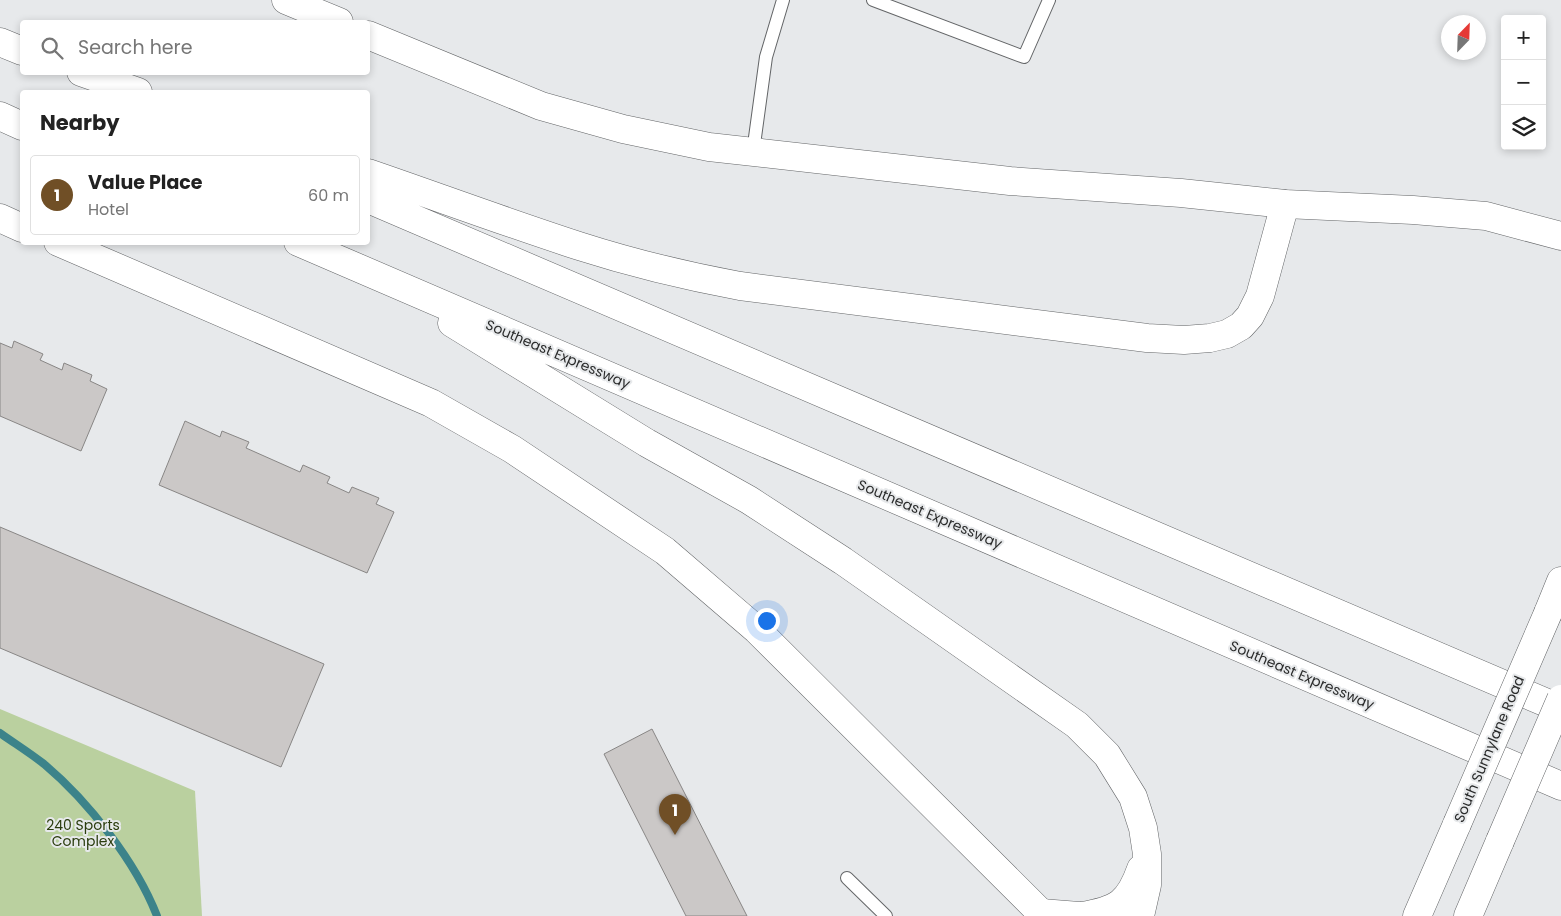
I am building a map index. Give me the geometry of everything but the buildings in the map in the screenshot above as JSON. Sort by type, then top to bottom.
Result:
[{"type":"main road","points":[[286,0],[334,20]]},
{"type":"main road","points":[[370,35],[541,106],[623,128],[709,146],[1010,181],[1181,193],[1285,204],[1413,210],[1486,216],[1561,236]]},
{"type":"main road","points":[[0,42],[20,51]]},
{"type":"main road","points":[[79,75],[114,90]]},
{"type":"main road","points":[[89,75],[132,90]]},
{"type":"main road","points":[[0,116],[20,125]]},
{"type":"main road","points":[[370,174],[580,246],[696,278],[770,290],[1147,338],[1184,340],[1210,338],[1227,334],[1241,326],[1250,316],[1260,296],[1285,204]]},
{"type":"main road","points":[[370,200],[1561,709]]},
{"type":"main road","points":[[0,218],[20,227]]},
{"type":"main road","points":[[65,245],[431,402],[512,449],[666,551],[757,630],[1042,914],[1081,916],[1120,904],[1134,888],[1147,854]]},
{"type":"main road","name":"Southeast Expressway","points":[[305,245],[1561,786]]},
{"type":"main road","points":[[368,272],[647,443],[749,500],[843,560],[1077,725],[1107,756],[1133,797],[1147,854],[1147,885],[1140,916]]},
{"type":"main road","name":"South Sunnylane Road","points":[[1417,916],[1561,581]]},
{"type":"main road","points":[[1468,916],[1561,699]]},
{"type":"lane","points":[[753,152],[766,57],[783,0]]},
{"type":"lane","points":[[873,0],[1024,57],[1049,0]]},
{"type":"lane","points":[[846,878],[886,916]]},
{"type":"green space","name":"240 Sports Complex","points":[[0,709],[195,791],[202,916],[0,916]]},
{"type":"waterway","points":[[0,733],[44,764],[94,814],[137,875],[157,916]]},
{"type":"place","name":"Value Place","points":[[675,835]]}]
